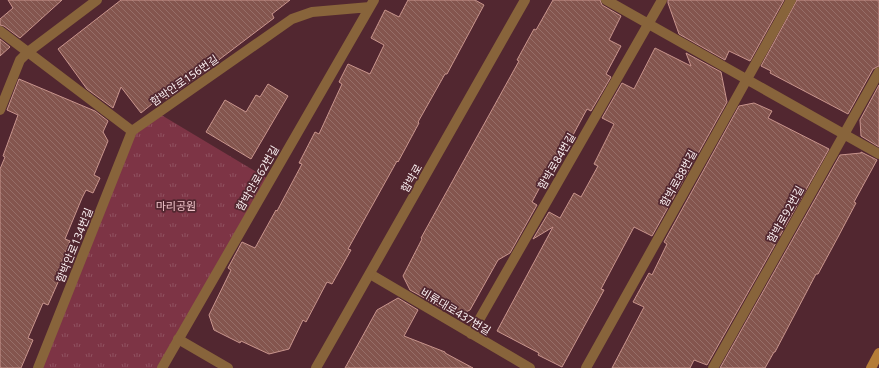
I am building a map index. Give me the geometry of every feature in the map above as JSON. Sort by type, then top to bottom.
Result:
[{"type":"main road","points":[[870,368],[879,353]]},
{"type":"street","points":[[0,110],[20,60],[28,52],[97,0]]},
{"type":"street","name":"함박로","points":[[316,368],[526,0]]},
{"type":"street","points":[[606,0],[879,154]]},
{"type":"street","name":"함박로84번길","points":[[471,334],[662,0]]},
{"type":"street","name":"함박로88번길","points":[[586,368],[791,0]]},
{"type":"street","name":"함박안로156번길","points":[[132,131],[292,19],[312,12],[372,4]]},
{"type":"street","name":"함박안로62번길","points":[[162,368],[372,4]]},
{"type":"street","points":[[0,31],[132,131]]},
{"type":"street","name":"함박로92번길","points":[[713,368],[879,72]]},
{"type":"street","name":"함박안로134번길","points":[[38,368],[132,131]]},
{"type":"street","name":"비류대로437번길","points":[[370,274],[530,368]]},
{"type":"street","points":[[178,339],[228,368]]},
{"type":"green space","name":"마리공원","points":[[158,113],[270,180],[162,368],[38,368],[132,131]]},
{"type":"building","points":[[8,0],[62,0],[20,38],[4,26],[0,25],[0,19],[13,8]]},
{"type":"building","points":[[121,0],[290,0],[272,14],[274,18],[216,62],[217,63],[166,99],[163,95],[141,113],[121,87],[113,108],[87,89],[58,49]]},
{"type":"building","points":[[408,0],[475,0],[484,5],[447,74],[445,74],[418,122],[419,123],[398,162],[397,161],[348,249],[351,250],[332,284],[327,282],[306,322],[303,320],[289,349],[269,354],[241,341],[240,343],[214,330],[209,315],[231,270],[228,268],[242,242],[255,248],[302,164],[299,163],[315,132],[319,134],[342,84],[339,82],[348,64],[370,74],[384,45],[371,38],[385,10],[399,17]]},
{"type":"building","points":[[553,0],[600,0],[602,5],[621,16],[609,40],[621,46],[606,74],[611,77],[591,111],[587,109],[566,148],[562,146],[532,202],[537,205],[510,253],[498,260],[470,310],[457,316],[410,290],[403,276],[422,239],[421,238],[519,61],[517,60],[534,29],[536,30]]},
{"type":"building","points":[[668,0],[784,0],[750,61],[729,51],[725,60],[679,34]]},
{"type":"building","points":[[797,0],[879,0],[879,66],[873,69],[848,114],[770,73],[771,71],[761,66]]},
{"type":"building","points":[[0,39],[10,47],[0,56]]},
{"type":"building","points":[[655,48],[691,66],[686,53],[721,72],[727,102],[652,236],[634,227],[601,289],[604,290],[562,367],[497,331],[553,227],[533,239],[549,212],[560,218],[574,193],[581,197],[598,166],[594,164],[614,124],[602,118],[622,83],[634,89]]},
{"type":"building","points":[[19,79],[95,111],[108,121],[103,132],[108,141],[94,175],[100,178],[93,193],[86,190],[82,198],[65,239],[70,241],[55,278],[59,280],[48,305],[43,303],[28,338],[33,340],[21,368],[0,368],[0,169],[5,157],[3,156],[18,115],[7,110]]},
{"type":"building","points":[[268,84],[288,96],[251,159],[206,132],[225,100],[246,112],[256,95],[260,97]]},
{"type":"building","points":[[879,85],[879,147],[861,136],[860,120]]},
{"type":"building","points":[[754,103],[772,111],[768,118],[829,149],[707,365],[694,360],[690,368],[612,368],[644,307],[633,302],[649,273],[652,275],[667,244],[664,242],[739,106]]},
{"type":"building","points":[[861,152],[877,160],[854,202],[856,203],[838,237],[818,274],[816,274],[765,368],[720,368],[840,155]]},
{"type":"building","points":[[398,298],[418,310],[404,336],[445,352],[473,368],[345,368],[377,310]]}]
